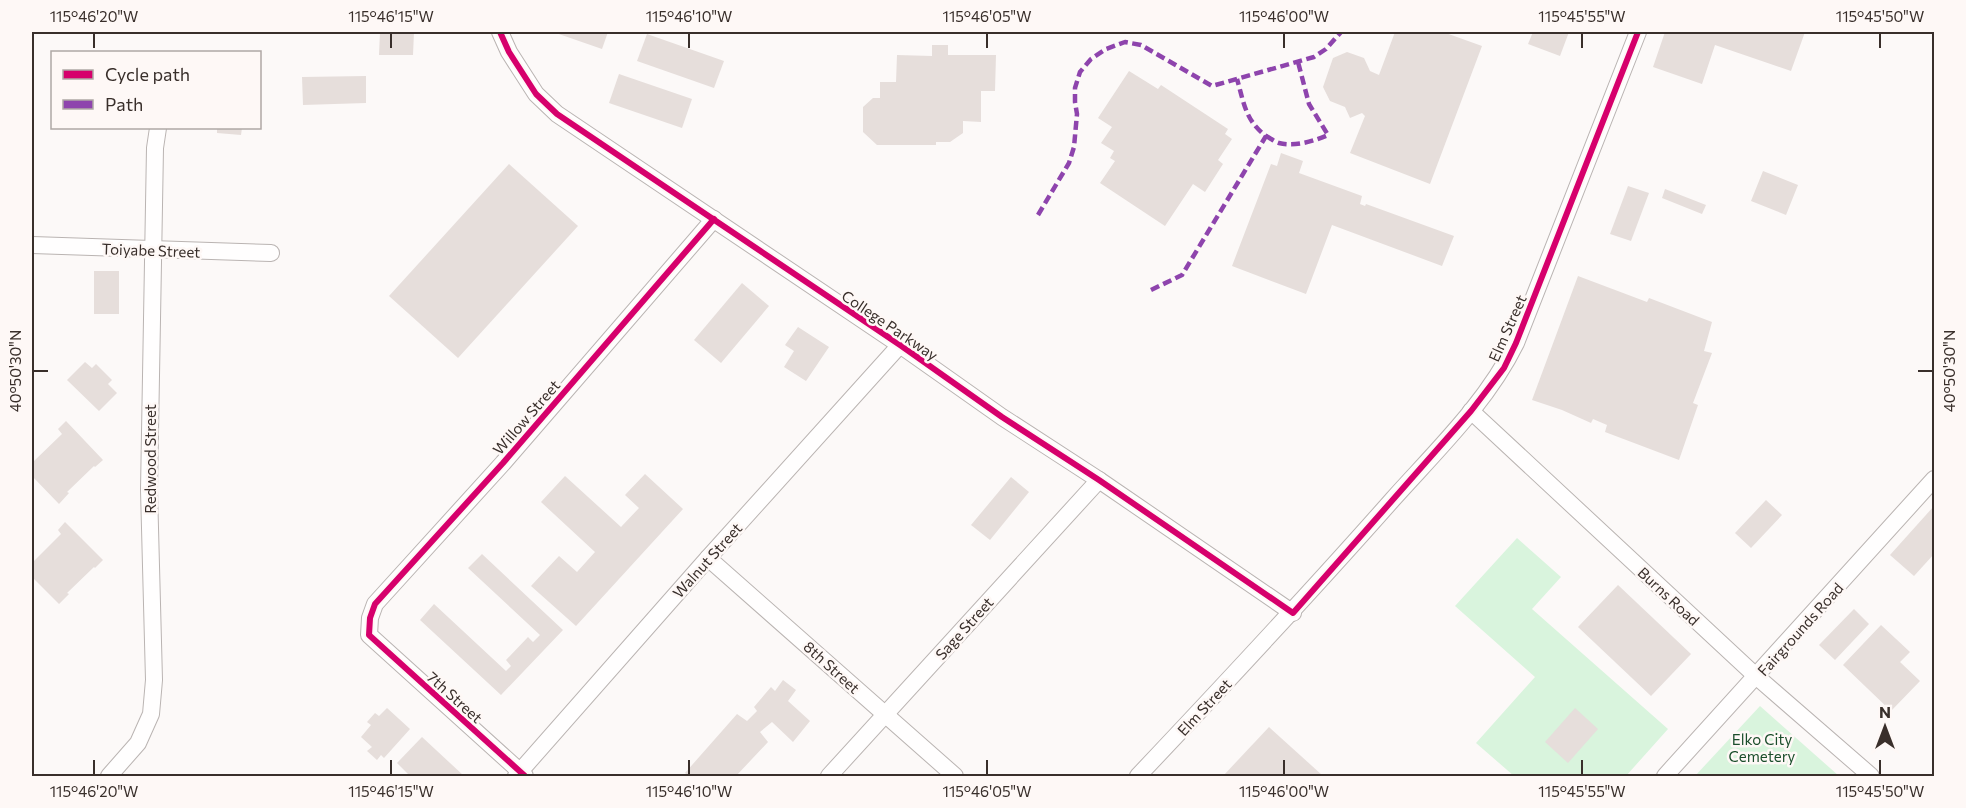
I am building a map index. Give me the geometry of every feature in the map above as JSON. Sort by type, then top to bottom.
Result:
[{"type":"street","name":"College Parkway","points":[[500,32],[509,52],[536,94],[557,114],[1293,612]]},
{"type":"street","name":"Elm Street","points":[[1138,777],[1293,612],[1471,411],[1504,368],[1516,343],[1638,32]]},
{"type":"street","name":"Redwood Street","points":[[110,777],[138,743],[151,714],[154,680],[149,490],[155,148],[158,129]]},
{"type":"street","name":"Willow Street","points":[[369,634],[370,618],[375,604],[503,463],[714,219]]},
{"type":"street","name":"Toiyabe Street","points":[[32,245],[271,253]]},
{"type":"street","name":"Walnut Street","points":[[521,775],[708,558],[900,345]]},
{"type":"street","name":"Burns Road","points":[[1471,411],[1757,677],[1871,777]]},
{"type":"street","name":"Sage Street","points":[[829,777],[1100,480]]},
{"type":"street","name":"Fairgrounds Road","points":[[1665,777],[1935,480]]},
{"type":"street","name":"8th Street","points":[[708,558],[955,777]]},
{"type":"street","name":"7th Street","points":[[369,634],[521,775]]},
{"type":"green space","points":[[1517,538],[1561,577],[1532,609],[1668,729],[1626,776],[1514,776],[1476,743],[1535,677],[1455,606]]},
{"type":"green space","name":"Elko City Cemetery","points":[[1760,706],[1839,776],[1695,776]]},
{"type":"building","points":[[380,32],[414,32],[413,55],[379,55]]},
{"type":"building","points":[[553,32],[608,32],[602,49]]},
{"type":"building","points":[[1395,32],[1443,32],[1482,46],[1430,184],[1350,153],[1365,116],[1362,113],[1350,118],[1345,107],[1330,101],[1323,87],[1333,58],[1347,52],[1364,58],[1370,71],[1379,75]]},
{"type":"building","points":[[1533,32],[1569,32],[1560,56],[1528,44]]},
{"type":"building","points":[[1665,32],[1805,32],[1791,71],[1715,45],[1702,84],[1653,67]]},
{"type":"building","points":[[647,34],[724,61],[714,88],[637,61]]},
{"type":"building","points":[[932,45],[948,45],[948,55],[996,55],[995,91],[981,91],[981,122],[963,121],[963,133],[950,142],[936,142],[936,145],[877,145],[863,132],[863,107],[873,98],[880,98],[880,82],[896,82],[897,55],[932,56]]},
{"type":"building","points":[[1129,71],[1158,89],[1161,85],[1228,129],[1225,134],[1232,139],[1218,160],[1223,164],[1205,192],[1193,184],[1165,226],[1100,183],[1115,161],[1110,158],[1114,151],[1101,143],[1112,127],[1098,118]]},
{"type":"building","points":[[619,74],[692,99],[682,128],[609,103]]},
{"type":"building","points":[[366,76],[366,103],[303,105],[302,77]]},
{"type":"building","points":[[217,129],[242,129],[241,135],[217,133]]},
{"type":"building","points":[[1281,153],[1303,161],[1299,173],[1362,196],[1360,204],[1365,206],[1366,204],[1454,236],[1442,266],[1332,225],[1306,294],[1232,266],[1271,164],[1277,166]]},
{"type":"building","points":[[509,164],[578,226],[458,358],[389,296]]},
{"type":"building","points":[[1763,171],[1798,185],[1786,215],[1751,201]]},
{"type":"building","points":[[1628,186],[1649,193],[1631,241],[1610,234]]},
{"type":"building","points":[[1665,189],[1706,205],[1702,214],[1662,198]]},
{"type":"building","points":[[94,271],[119,271],[119,314],[94,314]]},
{"type":"building","points":[[1578,276],[1647,302],[1649,298],[1712,322],[1704,351],[1712,353],[1693,403],[1698,405],[1679,460],[1605,432],[1607,425],[1593,419],[1591,423],[1532,400]]},
{"type":"building","points":[[742,283],[769,306],[721,363],[694,340]]},
{"type":"building","points":[[798,327],[829,347],[806,381],[784,367],[794,351],[785,345]]},
{"type":"building","points":[[85,362],[92,368],[96,364],[112,380],[108,384],[117,393],[99,411],[67,380]]},
{"type":"building","points":[[66,421],[103,460],[67,492],[69,493],[59,504],[32,476],[32,458],[34,461],[62,434],[58,429]]},
{"type":"building","points":[[645,474],[683,509],[576,626],[531,586],[559,556],[577,572],[595,552],[541,502],[565,476],[621,527],[639,508],[625,495]]},
{"type":"building","points":[[1011,477],[1029,492],[990,540],[971,525]]},
{"type":"building","points":[[1766,500],[1782,515],[1751,548],[1735,533]]},
{"type":"building","points":[[1934,506],[1934,554],[1914,576],[1890,555]]},
{"type":"building","points":[[65,522],[103,560],[67,593],[69,594],[59,604],[32,577],[32,559],[34,561],[61,534],[58,530]]},
{"type":"building","points":[[482,554],[563,630],[501,695],[420,620],[434,604],[506,671],[511,666],[506,660],[528,637],[533,642],[540,635],[468,568]]},
{"type":"building","points":[[1618,585],[1691,654],[1651,696],[1578,627]]},
{"type":"building","points":[[1854,609],[1869,624],[1835,660],[1819,645]]},
{"type":"building","points":[[1881,625],[1910,652],[1900,662],[1920,681],[1891,711],[1843,665]]},
{"type":"building","points":[[783,680],[796,690],[788,701],[810,721],[793,742],[772,722],[760,732],[768,742],[736,776],[689,776],[685,773],[737,714],[747,721],[757,711],[754,707],[771,687],[775,691]]},
{"type":"building","points":[[387,708],[410,729],[384,758],[381,755],[377,760],[367,751],[372,747],[361,737],[371,725],[367,722],[375,713],[379,716]]},
{"type":"building","points":[[1575,708],[1598,729],[1568,763],[1545,742]]},
{"type":"building","points":[[1269,727],[1322,775],[1223,776]]},
{"type":"building","points":[[422,737],[464,776],[410,776],[397,763]]},
{"type":"marked path","points":[[1038,215],[1069,163],[1074,147],[1077,114],[1075,88],[1080,72],[1091,59],[1106,49],[1125,42],[1141,45],[1212,86],[1314,57],[1326,49],[1341,32]]},
{"type":"marked path","points":[[1266,136],[1279,143],[1298,144],[1328,135],[1309,104],[1298,62]]},
{"type":"marked path","points":[[1151,290],[1182,275],[1266,136],[1249,117],[1237,79]]},
{"type":"cycle path","points":[[500,32],[509,52],[536,94],[557,114],[1293,613],[1471,411],[1504,368],[1516,343],[1638,32]]},
{"type":"cycle path","points":[[525,776],[369,635],[370,618],[375,604],[503,463],[714,219]]}]
